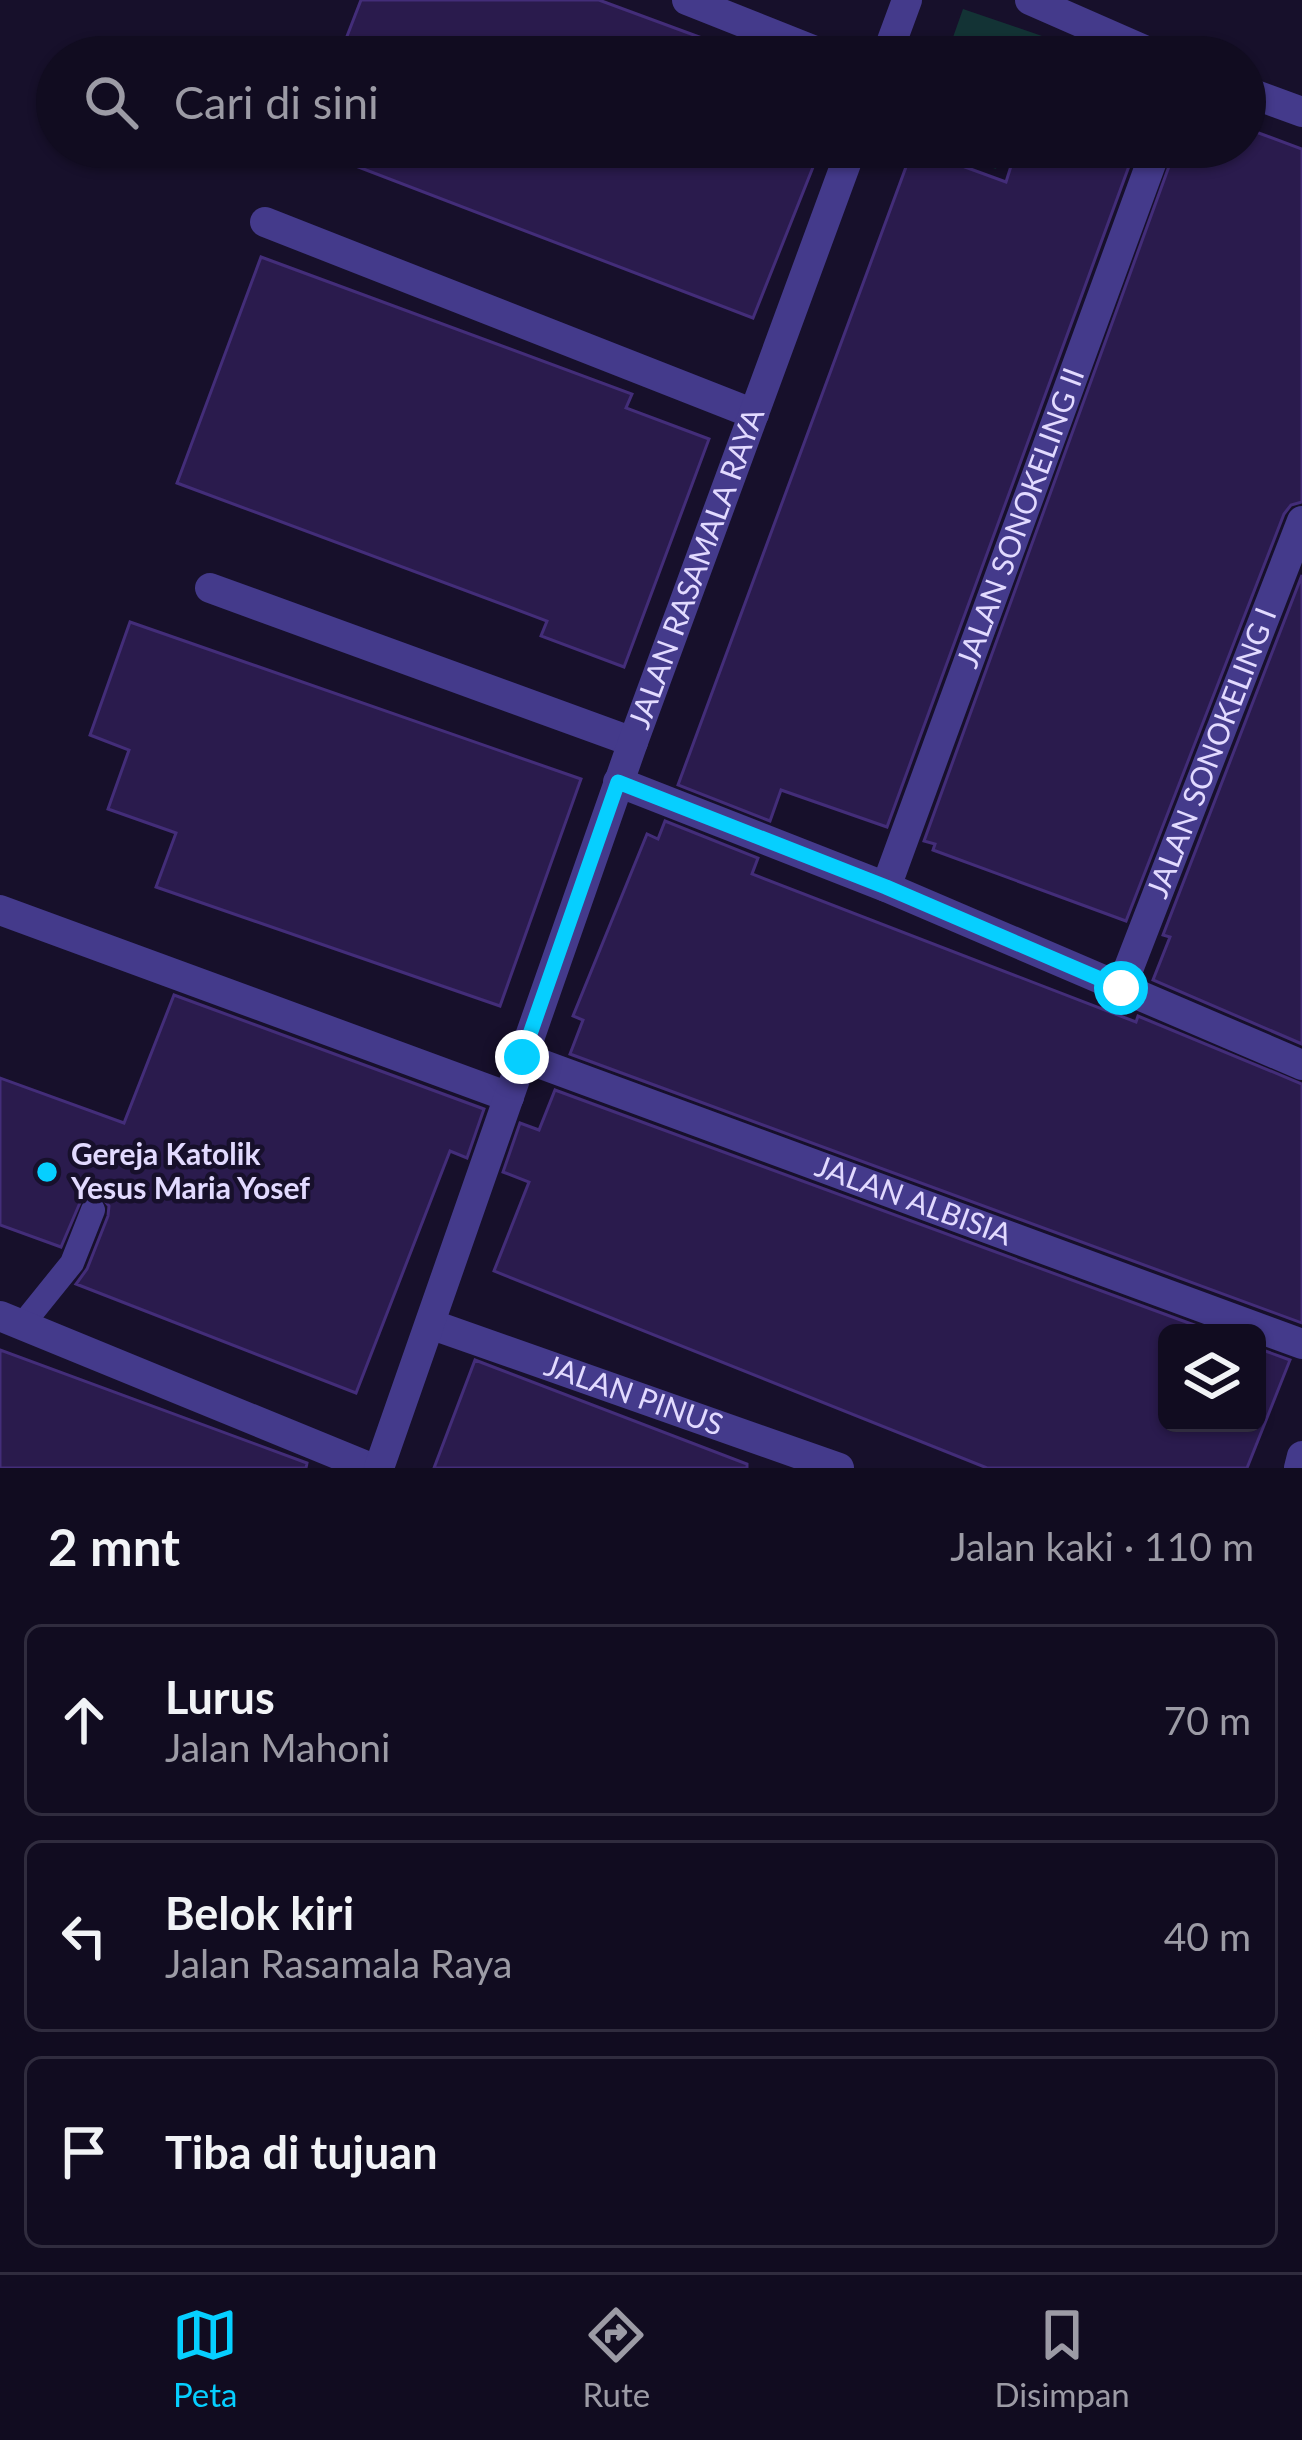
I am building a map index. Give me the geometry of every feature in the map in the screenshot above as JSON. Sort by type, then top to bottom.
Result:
[{"type":"street","points":[[687,0],[777,36]]},
{"type":"street","points":[[894,36],[907,0]]},
{"type":"street","points":[[1030,0],[1112,36]]},
{"type":"street","points":[[1266,99],[1302,112]]},
{"type":"street","name":"JALAN RASAMALA RAYA","points":[[375,1468],[430,1324],[618,782],[845,168]]},
{"type":"street","name":"JALAN SONOKELING II","points":[[886,887],[1149,168]]},
{"type":"street","points":[[265,222],[754,414]]},
{"type":"street","name":"JALAN SONOKELING I","points":[[1121,988],[1302,521]]},
{"type":"street","points":[[210,588],[633,742]]},
{"type":"street","points":[[618,782],[886,887],[1302,1065]]},
{"type":"street","points":[[0,910],[509,1097]]},
{"type":"street","name":"JALAN ALBISIA","points":[[522,1057],[1302,1344]]},
{"type":"street","points":[[11,1320],[375,1468]]},
{"type":"street","name":"JALAN PINUS","points":[[430,1324],[839,1468]]},
{"type":"street","points":[[1299,1468],[1302,1456]]},
{"type":"lane","points":[[11,1320],[72,1263],[93,1210]]},
{"type":"green space","points":[[963,9],[1042,36],[953,36]]},
{"type":"building","points":[[361,0],[599,0],[697,36],[347,36]]},
{"type":"building","points":[[1266,136],[1302,149],[1302,502],[1291,505],[1284,514],[1126,921],[933,850],[935,844],[924,841],[1168,168],[1266,168]]},
{"type":"building","points":[[361,168],[813,168],[753,318]]},
{"type":"building","points":[[906,168],[968,168],[1006,182],[1010,168],[1128,168],[887,827],[781,790],[770,821],[678,785]]},
{"type":"building","points":[[261,257],[632,394],[626,408],[709,439],[624,667],[541,636],[547,621],[177,483]]},
{"type":"building","points":[[1302,575],[1302,1044],[1153,980],[1170,937],[1163,935]]},
{"type":"building","points":[[130,622],[581,779],[500,1006],[156,887],[176,833],[108,809],[129,750],[90,735]]},
{"type":"building","points":[[665,821],[758,858],[752,874],[1136,1022],[1138,1016],[1302,1084],[1302,1323],[570,1054],[583,1020],[573,1016],[647,834],[658,839]]},
{"type":"building","points":[[174,995],[484,1109],[467,1158],[450,1151],[356,1393],[76,1284],[108,1216],[109,1206],[100,1195],[82,1198],[61,1247],[0,1225],[0,1078],[124,1123]]},
{"type":"building","points":[[555,1090],[1192,1324],[1158,1324],[1158,1432],[1261,1432],[1247,1468],[987,1468],[494,1271],[529,1182],[503,1172],[520,1123],[539,1130]]},
{"type":"building","points":[[0,1350],[307,1463],[306,1468],[0,1468]]},
{"type":"building","points":[[1266,1351],[1290,1360],[1266,1420]]},
{"type":"building","points":[[475,1360],[747,1464],[747,1468],[434,1468]]},
{"type":"place","name":"Gereja Katolik Yesus Maria Yosef","points":[[47,1172]]},
{"type":"route","points":[[522,1057],[618,782],[886,887],[1121,988]]}]
